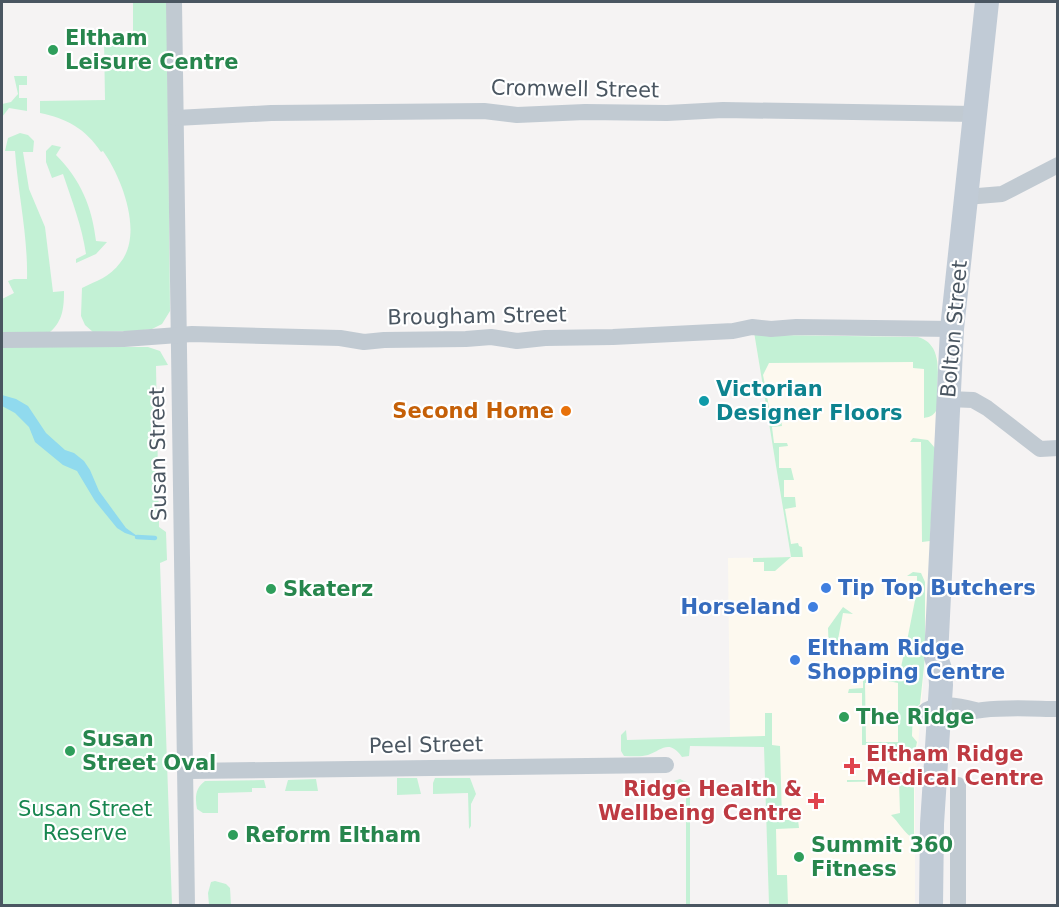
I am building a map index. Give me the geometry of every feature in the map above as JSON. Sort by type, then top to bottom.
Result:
[{"type":"main road","name":"Bolton Street","points":[[931,906],[934,716],[927,677],[936,657],[952,329],[987,2]]},
{"type":"main road","name":"Bolton Street","points":[[918,906],[918,796],[934,716]]},
{"type":"street","name":"Susan Street","points":[[174,2],[187,906]]},
{"type":"street","name":"Cromwell Street","points":[[176,118],[271,113],[484,111],[517,115],[585,111],[667,113],[723,110],[974,114]]},
{"type":"street","points":[[966,197],[1002,194],[1058,165]]},
{"type":"street","name":"Brougham Street","points":[[2,340],[106,340],[178,335],[270,335],[340,338],[360,342],[466,339],[490,336],[517,341],[733,331],[756,327],[771,330],[796,327],[952,329]]},
{"type":"street","points":[[948,399],[974,400],[1040,448],[1058,448]]},
{"type":"street","points":[[934,716],[957,706],[976,710],[1058,709]]},
{"type":"street","points":[[934,716],[949,720],[976,710]]},
{"type":"street","name":"Peel Street","points":[[186,771],[666,765]]},
{"type":"street","points":[[958,785],[958,906]]},
{"type":"shaded area","name":"Eltham Ridge Shopping Centre","points":[[754,332],[773,335],[918,337],[932,346],[938,359],[927,634],[915,784],[915,905],[769,905],[764,737],[730,737],[728,558],[791,557]]},
{"type":"green space","points":[[133,2],[167,2],[170,311],[162,324],[152,329],[93,332],[85,325],[81,316],[82,288],[112,272],[127,251],[130,237],[128,206],[117,176],[103,151],[101,152],[89,137],[67,121],[40,113],[40,101],[105,100],[104,39],[133,39]]},
{"type":"green space","points":[[14,76],[27,76],[27,85],[19,85],[19,98],[27,98],[27,111],[9,108],[2,117],[2,104],[11,102],[18,94]]},
{"type":"green space","points":[[20,133],[28,135],[34,141],[33,152],[23,152],[29,189],[45,227],[53,292],[64,291],[62,313],[58,323],[50,332],[2,333],[2,299],[14,293],[8,281],[27,279],[26,246],[15,151],[5,151],[8,138]]},
{"type":"green space","points":[[52,145],[61,147],[56,155],[79,184],[92,217],[96,241],[107,242],[96,254],[76,263],[76,259],[86,254],[84,244],[63,174],[52,178],[46,162],[46,151]]},
{"type":"green space","points":[[754,332],[773,335],[918,337],[931,346],[937,359],[937,409],[932,415],[924,418],[924,369],[913,368],[913,362],[769,363],[763,375],[766,390],[778,390],[780,396],[767,396],[770,413],[780,413],[782,426],[772,427],[774,443],[787,443],[788,446],[779,447],[779,468],[791,468],[794,480],[784,480],[784,497],[795,497],[796,507],[785,509],[791,544],[798,543],[802,547],[803,557],[791,557]]},
{"type":"green space","name":"Susan Street Reserve","points":[[2,347],[148,347],[160,351],[168,365],[156,366],[159,527],[166,532],[167,560],[160,563],[172,905],[2,905]]},
{"type":"green space","points":[[913,438],[928,440],[935,448],[930,541],[922,542],[921,442],[910,442]]},
{"type":"green space","points":[[791,557],[775,571],[764,571],[764,562],[753,562],[753,558]]},
{"type":"green space","points":[[913,572],[921,573],[925,582],[925,657],[920,704],[913,718],[912,736],[917,742],[913,753],[901,759],[884,755],[884,745],[862,745],[862,693],[848,693],[849,689],[863,688],[863,678],[852,678],[854,675],[873,680],[874,683],[865,683],[866,742],[898,742],[898,683],[888,681],[898,681],[906,644],[897,640],[907,641],[917,590],[907,588],[917,587],[917,576],[907,576]]},
{"type":"green space","points":[[843,607],[853,614],[843,613],[836,650],[846,652],[829,654],[828,628]]},
{"type":"green space","points":[[765,713],[772,713],[772,745],[780,746],[782,820],[798,820],[799,828],[776,829],[777,875],[787,875],[788,905],[769,905],[764,747],[690,746],[689,756],[682,757],[669,747],[642,756],[624,756],[621,751],[621,735],[626,730],[627,740],[765,736]]},
{"type":"green space","points":[[884,770],[906,773],[914,781],[914,838],[891,815],[900,813],[899,781],[847,782],[847,780],[884,780]]},
{"type":"green space","points":[[397,778],[417,778],[421,794],[397,795]]},
{"type":"green space","points":[[435,778],[470,778],[476,794],[471,804],[469,829],[468,793],[433,794]]},
{"type":"green space","points":[[316,779],[318,791],[285,791],[288,780]]},
{"type":"green space","points":[[680,779],[690,784],[690,905],[686,905],[686,787],[673,786],[674,781]]},
{"type":"green space","points":[[264,780],[266,788],[252,788],[252,792],[218,793],[218,813],[203,813],[197,809],[196,794],[205,781]]},
{"type":"green space","points":[[211,882],[226,884],[230,888],[231,905],[209,905],[208,893]]},
{"type":"water","points":[[2,395],[28,406],[46,433],[65,450],[74,453],[84,461],[99,491],[126,528],[140,538],[117,528],[95,501],[77,471],[63,465],[35,442],[29,427],[15,413],[2,406]]},
{"type":"waterway","points":[[137,537],[155,538]]},
{"type":"place","name":"Eltham Leisure Centre","points":[[53,50]]},
{"type":"place","name":"Victorian Designer Floors","points":[[704,401]]},
{"type":"place","name":"Second Home","points":[[566,411]]},
{"type":"place","name":"Tip Top Butchers","points":[[826,588]]},
{"type":"place","name":"Skaterz","points":[[271,589]]},
{"type":"place","name":"Horseland","points":[[813,607]]},
{"type":"place","name":"Eltham Ridge Shopping Centre","points":[[795,660]]},
{"type":"place","name":"The Ridge","points":[[844,717]]},
{"type":"place","name":"Susan Street Oval","points":[[70,751]]},
{"type":"place","name":"Eltham Ridge Medical Centre","points":[[852,766]]},
{"type":"place","name":"Ridge Health & Wellbeing Centre","points":[[816,801]]},
{"type":"place","name":"Reform Eltham","points":[[233,835]]},
{"type":"place","name":"Summit 360 Fitness","points":[[799,857]]}]
